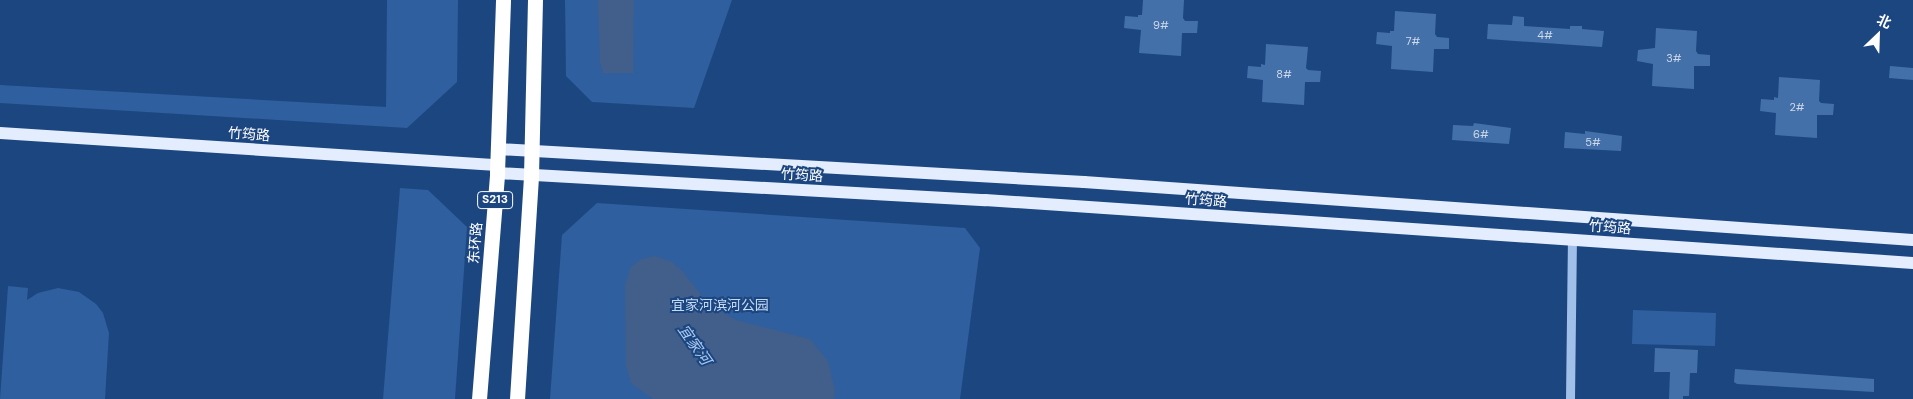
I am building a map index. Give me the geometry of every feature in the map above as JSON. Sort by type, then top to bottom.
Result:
[{"type":"highway","name":"东环路","points":[[479,399],[497,169],[503,0]]},
{"type":"highway","name":"S213","points":[[517,399],[531,176],[535,0]]},
{"type":"main road","name":"竹筠路","points":[[0,133],[497,169],[531,176],[986,200],[1913,263]]},
{"type":"main road","name":"竹筠路","points":[[498,148],[1084,182],[1913,240]]},
{"type":"street","points":[[1570,399],[1572,239]]},
{"type":"green space","points":[[387,0],[458,0],[457,82],[407,128],[0,103],[0,85],[386,107]]},
{"type":"green space","points":[[565,0],[732,0],[694,108],[592,102],[566,76]]},
{"type":"green space","points":[[400,188],[428,190],[467,227],[455,399],[383,399]]},
{"type":"green space","name":"宜家河滨河公园","points":[[597,203],[965,228],[980,248],[960,399],[550,399],[562,235]]},
{"type":"green space","points":[[8,286],[28,288],[27,300],[38,293],[58,288],[79,292],[96,304],[103,313],[109,333],[105,399],[0,399]]},
{"type":"green space","points":[[1633,310],[1716,313],[1715,346],[1632,344]]},
{"type":"water","points":[[598,0],[634,0],[633,73],[603,73],[600,63]]},
{"type":"water","name":"宜家河","points":[[655,256],[672,262],[683,272],[709,305],[736,320],[810,339],[828,361],[835,391],[834,399],[653,399],[631,383],[626,365],[625,285],[631,267],[641,259]]},
{"type":"building","points":[[1143,0],[1184,0],[1183,18],[1185,21],[1198,21],[1197,33],[1182,33],[1181,56],[1139,53],[1141,30],[1124,28],[1125,16],[1138,17],[1138,15],[1142,15]]},
{"type":"building","points":[[1395,11],[1436,14],[1435,34],[1437,37],[1449,38],[1449,49],[1434,49],[1433,72],[1391,69],[1392,46],[1376,44],[1377,32],[1390,33],[1390,31],[1394,31]]},
{"type":"building","points":[[1513,16],[1524,17],[1524,26],[1570,29],[1570,26],[1582,26],[1582,29],[1604,31],[1602,47],[1487,39],[1488,24],[1512,25]]},
{"type":"building","points":[[1656,28],[1697,31],[1696,51],[1698,54],[1710,55],[1710,66],[1694,66],[1694,89],[1652,86],[1653,64],[1637,61],[1638,50],[1655,48]]},
{"type":"building","points":[[1266,44],[1308,47],[1306,68],[1308,70],[1321,71],[1320,82],[1305,82],[1304,105],[1262,102],[1263,80],[1247,78],[1248,66],[1261,67],[1261,64],[1265,65]]},
{"type":"building","points":[[1890,66],[1913,68],[1913,80],[1889,78]]},
{"type":"building","points":[[1779,77],[1820,80],[1819,101],[1821,103],[1834,104],[1833,115],[1817,115],[1817,138],[1775,135],[1776,113],[1760,111],[1761,99],[1774,100],[1774,97],[1778,98]]},
{"type":"building","points":[[1474,123],[1511,128],[1509,144],[1452,140],[1453,125],[1473,126]]},
{"type":"building","points":[[1585,131],[1622,136],[1621,151],[1564,148],[1565,132],[1585,134]]},
{"type":"building","points":[[1655,348],[1698,350],[1697,373],[1690,373],[1689,396],[1683,396],[1683,399],[1669,399],[1670,372],[1654,372]]},
{"type":"building","points":[[1735,369],[1874,379],[1874,392],[1737,384],[1734,382]]}]
